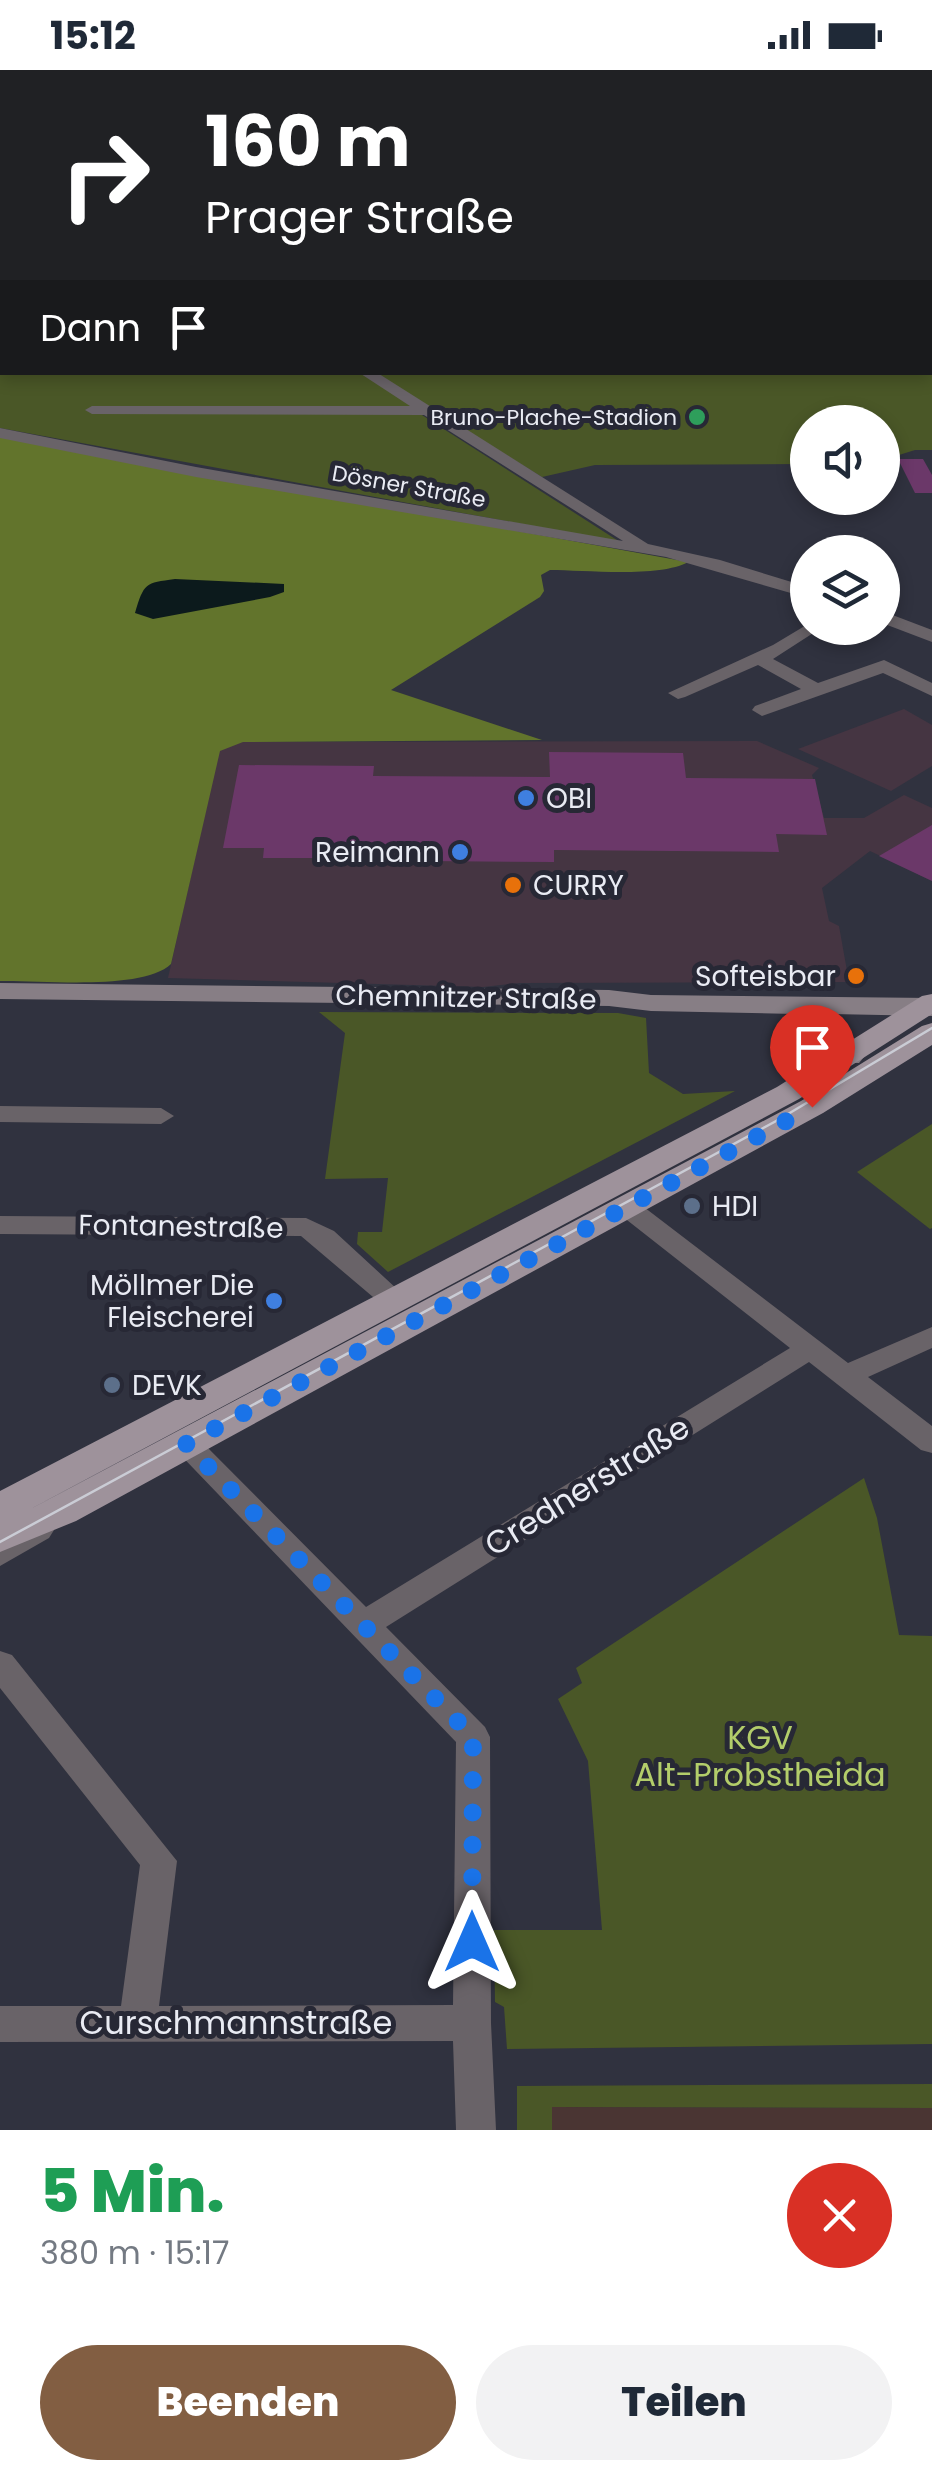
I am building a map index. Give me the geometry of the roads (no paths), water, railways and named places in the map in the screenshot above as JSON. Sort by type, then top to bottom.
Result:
[{"type":"main road","name":"Chemnitzer Straße","points":[[0,991],[609,998],[651,1003],[930,1012]]},
{"type":"main road","points":[[802,1005],[835,1032],[849,1057]]},
{"type":"main road","points":[[0,1508],[396,1301],[930,1012]]},
{"type":"main road","points":[[0,1538],[63,1511],[812,1107],[930,1012]]},
{"type":"street","points":[[370,375],[644,547]]},
{"type":"street","points":[[92,410],[426,411]]},
{"type":"street","name":"Dösner Straße","points":[[0,433],[308,492],[618,546],[644,547],[790,588]]},
{"type":"street","points":[[900,624],[932,637]]},
{"type":"street","points":[[678,693],[790,641]]},
{"type":"street","points":[[760,658],[816,690]]},
{"type":"street","points":[[762,710],[884,666],[932,690]]},
{"type":"street","points":[[0,1114],[160,1116]]},
{"type":"street","points":[[627,1207],[849,1374],[932,1442]]},
{"type":"street","name":"Fontanestraße","points":[[0,1224],[306,1228],[324,1237],[396,1301]]},
{"type":"street","points":[[849,1374],[932,1337]]},
{"type":"street","name":"Crednerstraße","points":[[362,1626],[813,1347]]},
{"type":"street","points":[[186,1444],[473,1737],[472,2022],[476,2130]]},
{"type":"street","points":[[0,1554],[63,1511]]},
{"type":"street","points":[[0,1664],[159,1862],[138,2024]]},
{"type":"street","name":"Curschmannstraße","points":[[0,2024],[472,2022]]},
{"type":"tram line","points":[[0,1542],[778,1120],[932,1028]]},
{"type":"place","name":"Bruno-Plache-Stadion","points":[[697,417]]},
{"type":"place","name":"OBI","points":[[526,798]]},
{"type":"place","name":"Reimann","points":[[460,852]]},
{"type":"place","name":"CURRY","points":[[513,885]]},
{"type":"place","name":"Softeisbar","points":[[856,976]]},
{"type":"place","name":"HDI","points":[[692,1206]]},
{"type":"place","name":"Möllmer Die Fleischerei","points":[[274,1301]]},
{"type":"place","name":"DEVK","points":[[112,1385]]},
{"type":"park label","name":"KGV Alt-Probstheida","points":[[760,1756]]}]
